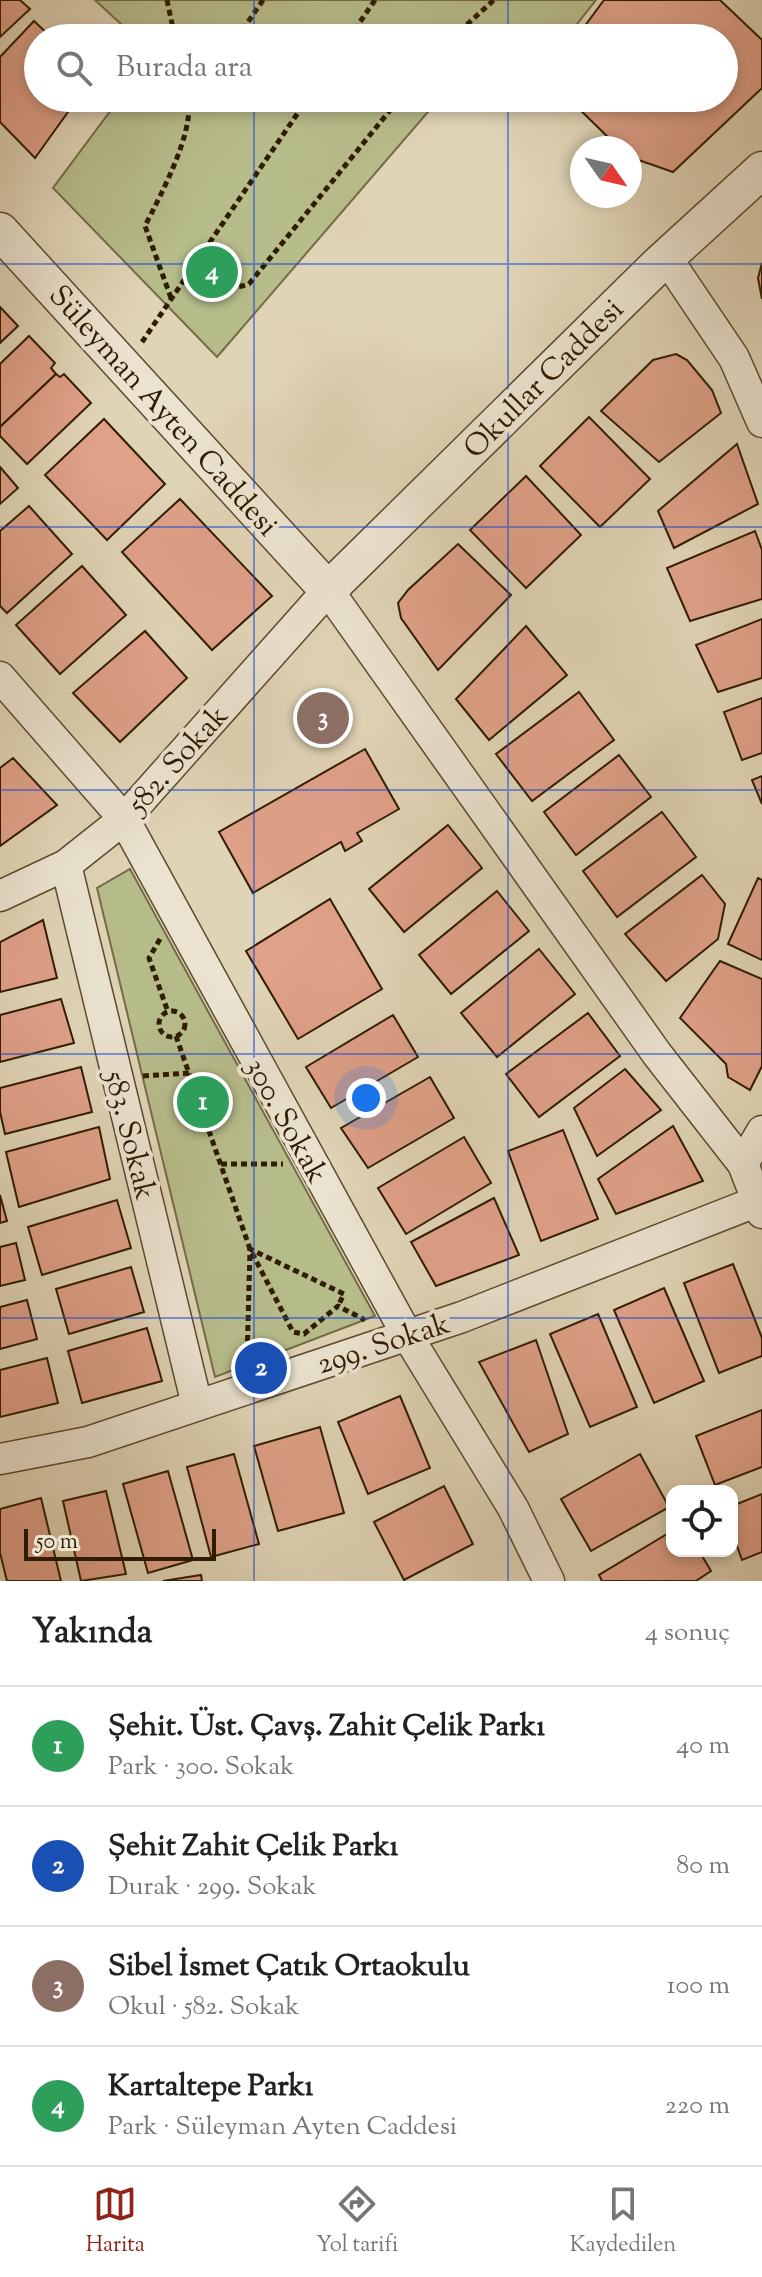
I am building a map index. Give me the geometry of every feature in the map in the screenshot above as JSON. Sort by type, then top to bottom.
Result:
[{"type":"street","name":"Okullar Caddesi","points":[[328,590],[666,257],[762,170]]},
{"type":"street","name":"Süleyman Ayten Caddesi","points":[[0,231],[328,590]]},
{"type":"street","points":[[666,257],[734,358],[762,422]]},
{"type":"street","points":[[328,590],[657,1054],[743,1164],[760,1207]]},
{"type":"street","name":"582. Sokak","points":[[0,896],[66,865],[124,819],[328,590]]},
{"type":"street","name":"300. Sokak","points":[[0,677],[124,819],[401,1326],[513,1508],[549,1581]]},
{"type":"street","name":"583. Sokak","points":[[66,865],[197,1405]]},
{"type":"street","points":[[743,1164],[762,1131]]},
{"type":"street","name":"299. Sokak","points":[[0,1459],[88,1442],[247,1388],[401,1326],[760,1207]]},
{"type":"path","points":[[167,0],[172,24]]},
{"type":"path","points":[[247,24],[263,0]]},
{"type":"path","points":[[359,24],[375,0]]},
{"type":"path","points":[[467,24],[494,0]]},
{"type":"path","points":[[172,299],[145,226],[168,181],[188,112]]},
{"type":"path","points":[[125,367],[299,112]]},
{"type":"path","points":[[195,265],[224,284],[242,287],[249,284],[389,112]]},
{"type":"path","points":[[168,1012],[149,958],[175,913]]},
{"type":"path","points":[[176,1011],[184,1019],[185,1027],[176,1036],[161,1030],[161,1017],[168,1012],[176,1011]]},
{"type":"path","points":[[176,1036],[250,1249],[293,1332],[304,1334],[338,1306],[344,1294],[250,1249]]},
{"type":"path","points":[[117,1077],[190,1073]]},
{"type":"path","points":[[221,1164],[312,1164]]},
{"type":"path","points":[[247,1388],[250,1249]]},
{"type":"path","points":[[338,1306],[352,1317],[401,1326]]},
{"type":"green space","points":[[95,0],[596,0],[577,24],[121,24]]},
{"type":"green space","points":[[110,112],[428,112],[217,357],[53,188]]},
{"type":"green space","points":[[130,869],[375,1316],[215,1377],[97,888]]},
{"type":"building","points":[[0,0],[20,0],[30,9],[0,37]]},
{"type":"building","points":[[604,0],[720,0],[762,40],[762,88],[738,111],[738,24],[586,24]]},
{"type":"building","points":[[24,32],[24,112],[68,112],[35,158],[0,122],[0,57]]},
{"type":"building","points":[[582,112],[737,112],[673,172],[642,161],[642,136],[607,136]]},
{"type":"building","points":[[762,263],[762,299],[758,278]]},
{"type":"building","points":[[0,307],[18,326],[0,343]]},
{"type":"building","points":[[29,336],[55,363],[51,368],[56,374],[0,427],[0,364]]},
{"type":"building","points":[[676,354],[687,360],[712,390],[721,413],[659,462],[601,411],[653,360]]},
{"type":"building","points":[[56,374],[60,377],[64,374],[91,403],[27,464],[0,436],[0,427]]},
{"type":"building","points":[[589,417],[650,479],[600,527],[540,466]]},
{"type":"building","points":[[104,419],[165,484],[107,540],[45,475]]},
{"type":"building","points":[[737,444],[758,504],[674,548],[658,511]]},
{"type":"building","points":[[0,467],[18,488],[0,504]]},
{"type":"building","points":[[526,476],[581,535],[526,588],[470,530]]},
{"type":"building","points":[[180,499],[272,596],[212,650],[122,552]]},
{"type":"building","points":[[29,506],[72,554],[7,613],[0,606],[0,531]]},
{"type":"building","points":[[755,531],[762,550],[762,599],[690,621],[667,568]]},
{"type":"building","points":[[458,544],[511,595],[438,670],[401,618],[398,603]]},
{"type":"building","points":[[82,566],[126,615],[60,674],[16,625]]},
{"type":"building","points":[[762,619],[762,678],[718,692],[696,645]]},
{"type":"building","points":[[526,626],[567,675],[489,740],[456,699]]},
{"type":"building","points":[[145,631],[187,678],[120,742],[73,693]]},
{"type":"building","points":[[579,692],[614,740],[532,801],[496,754]]},
{"type":"building","points":[[762,698],[762,753],[742,760],[724,712]]},
{"type":"building","points":[[365,749],[399,809],[357,833],[362,841],[345,851],[341,842],[253,893],[219,832]]},
{"type":"building","points":[[619,755],[651,797],[576,855],[544,812]]},
{"type":"building","points":[[13,758],[57,805],[0,846],[0,768]]},
{"type":"building","points":[[762,776],[762,804],[752,780]]},
{"type":"building","points":[[662,812],[696,857],[617,917],[583,871]]},
{"type":"building","points":[[448,825],[482,868],[404,932],[369,889]]},
{"type":"building","points":[[702,875],[725,904],[718,939],[666,981],[625,934]]},
{"type":"building","points":[[758,878],[762,880],[762,960],[728,944]]},
{"type":"building","points":[[497,891],[529,931],[451,994],[419,955]]},
{"type":"building","points":[[330,899],[382,989],[298,1039],[246,951]]},
{"type":"building","points":[[43,920],[57,978],[0,992],[0,942]]},
{"type":"building","points":[[539,949],[575,994],[497,1057],[461,1013]]},
{"type":"building","points":[[720,961],[762,979],[762,1066],[750,1090],[728,1077],[726,1064],[680,1018]]},
{"type":"building","points":[[61,999],[74,1043],[0,1062],[0,1015]]},
{"type":"building","points":[[588,1013],[620,1056],[539,1117],[506,1074]]},
{"type":"building","points":[[393,1015],[418,1057],[331,1108],[306,1067]]},
{"type":"building","points":[[81,1067],[92,1112],[5,1134],[0,1112],[0,1088]]},
{"type":"building","points":[[625,1069],[661,1110],[597,1156],[574,1108]]},
{"type":"building","points":[[430,1077],[454,1118],[368,1168],[341,1128]]},
{"type":"building","points":[[673,1126],[703,1181],[616,1214],[598,1179]]},
{"type":"building","points":[[99,1127],[110,1179],[19,1207],[6,1152]]},
{"type":"building","points":[[563,1130],[598,1219],[541,1241],[508,1151]]},
{"type":"building","points":[[464,1137],[491,1183],[406,1234],[378,1188]]},
{"type":"building","points":[[0,1195],[7,1221],[0,1223]]},
{"type":"building","points":[[494,1198],[519,1255],[436,1286],[411,1242]]},
{"type":"building","points":[[117,1200],[131,1248],[42,1275],[28,1227]]},
{"type":"building","points":[[16,1243],[25,1280],[0,1286],[0,1247]]},
{"type":"building","points":[[733,1264],[762,1338],[762,1356],[719,1373],[684,1283]]},
{"type":"building","points":[[131,1267],[144,1312],[69,1334],[56,1289]]},
{"type":"building","points":[[664,1288],[704,1381],[654,1403],[614,1310]]},
{"type":"building","points":[[27,1300],[37,1339],[0,1349],[0,1307]]},
{"type":"building","points":[[598,1314],[637,1407],[590,1427],[550,1334]]},
{"type":"building","points":[[147,1328],[162,1381],[82,1403],[68,1351]]},
{"type":"building","points":[[536,1340],[568,1434],[529,1452],[479,1362]]},
{"type":"building","points":[[47,1358],[58,1403],[0,1417],[0,1370]]},
{"type":"building","points":[[400,1396],[430,1468],[368,1494],[338,1422]]},
{"type":"building","points":[[762,1410],[762,1467],[715,1485],[696,1436]]},
{"type":"building","points":[[320,1427],[344,1513],[278,1531],[254,1446]]},
{"type":"building","points":[[234,1454],[259,1544],[211,1557],[187,1467]]},
{"type":"building","points":[[640,1454],[666,1502],[666,1509],[591,1551],[561,1499]]},
{"type":"building","points":[[168,1471],[193,1560],[148,1573],[123,1484]]},
{"type":"building","points":[[444,1486],[473,1544],[404,1580],[374,1522]]},
{"type":"building","points":[[106,1491],[126,1574],[81,1581],[63,1501]]},
{"type":"building","points":[[762,1494],[762,1552],[742,1560],[738,1549],[738,1504]]},
{"type":"building","points":[[41,1498],[61,1581],[7,1581],[0,1553],[0,1509]]},
{"type":"building","points":[[666,1535],[666,1557],[703,1557],[711,1571],[696,1581],[602,1581],[599,1575]]},
{"type":"building","points":[[201,1575],[202,1581],[163,1581]]},
{"type":"place","name":"Kartaltepe Parkı","points":[[212,272]]},
{"type":"place","name":"Sibel İsmet Çatık Ortaokulu","points":[[323,718]]},
{"type":"place","name":"Şehit. Üst. Çavş. Zahit Çelik Parkı","points":[[203,1102]]},
{"type":"place","name":"Şehit Zahit Çelik Parkı","points":[[261,1368]]}]
